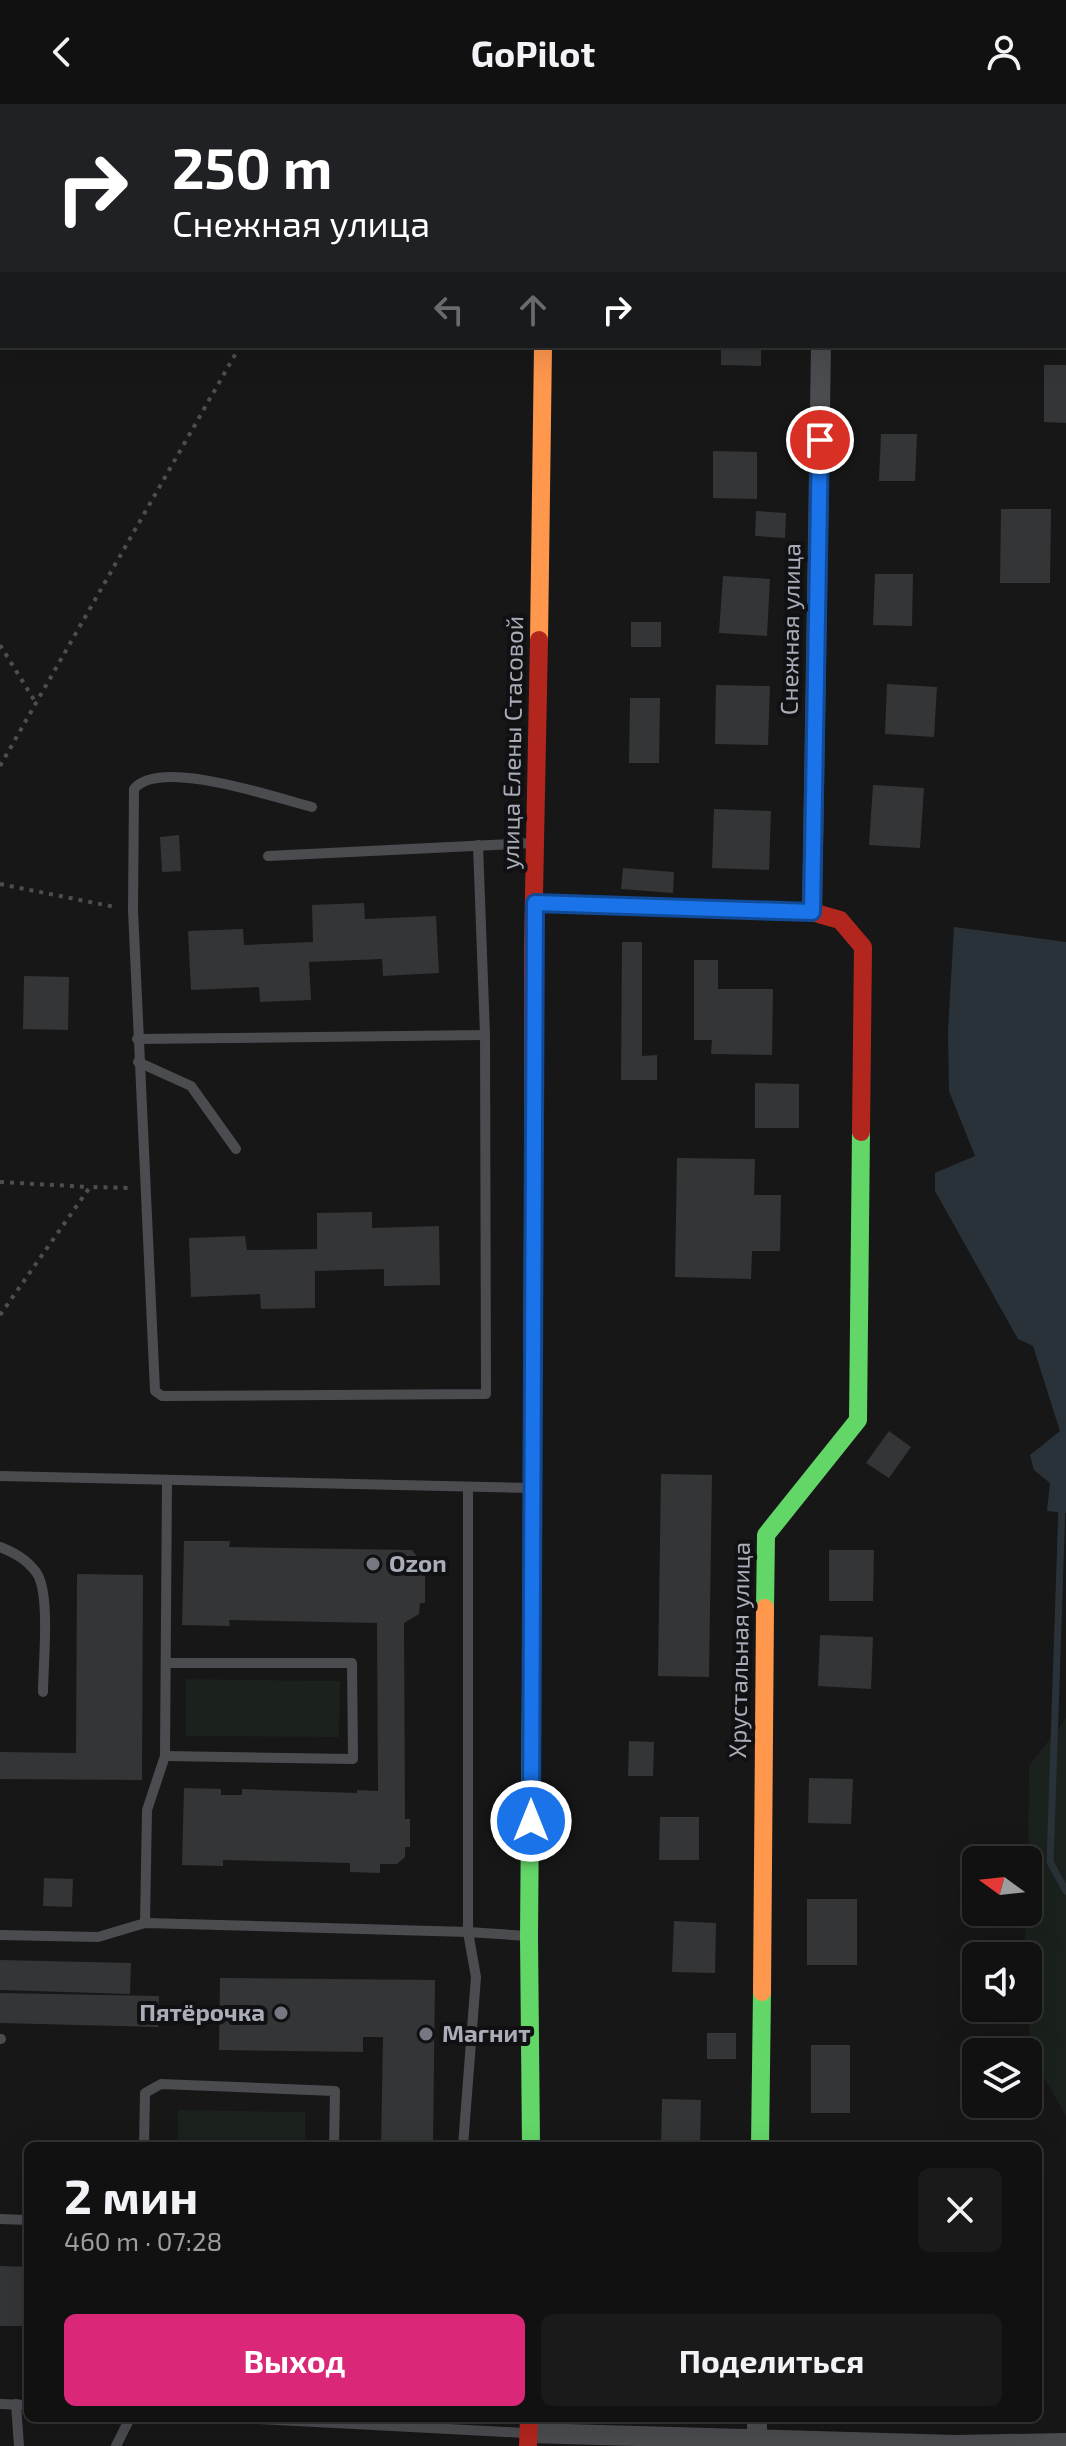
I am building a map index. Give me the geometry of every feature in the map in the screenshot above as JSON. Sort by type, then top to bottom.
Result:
[{"type":"main road","name":"улица Елены Стасовой","points":[[531,2142],[529,1936],[535,843],[543,348]]},
{"type":"main road","name":"улица Елены Стасовой","points":[[544,396],[550,348]]},
{"type":"main road","points":[[535,903],[812,912]]},
{"type":"main road","name":"Хрустальная улица","points":[[760,2142],[766,1535],[858,1420],[863,947],[840,920],[812,912]]},
{"type":"street","name":"Снежная улица","points":[[812,912],[821,348]]},
{"type":"street","points":[[757,2422],[757,2439]]},
{"type":"street","points":[[529,2432],[956,2445],[1066,2443]]},
{"type":"lane","points":[[312,807],[197,778],[167,776],[140,782],[134,789],[133,910],[138,1062],[155,1391],[162,1396],[486,1394],[485,1035],[478,845]]},
{"type":"lane","points":[[268,856],[535,843]]},
{"type":"lane","points":[[137,1039],[485,1035]]},
{"type":"lane","points":[[138,1062],[191,1086],[236,1149]]},
{"type":"lane","points":[[0,1476],[533,1488]]},
{"type":"lane","points":[[145,1923],[147,1810],[165,1756],[167,1480]]},
{"type":"lane","points":[[463,2142],[476,1977],[468,1932],[468,1487]]},
{"type":"lane","points":[[0,1547],[22,1556],[38,1574],[45,1595],[43,1692]]},
{"type":"lane","points":[[165,1756],[353,1759],[352,1663],[166,1663]]},
{"type":"lane","points":[[0,1935],[98,1937],[145,1923],[529,1936]]},
{"type":"lane","points":[[144,2142],[145,2093],[161,2084],[335,2091],[334,2142]]},
{"type":"lane","points":[[0,2219],[24,2220]]},
{"type":"lane","points":[[0,2404],[22,2405],[19,2446]]},
{"type":"lane","points":[[116,2446],[128,2422]]},
{"type":"lane","points":[[322,2422],[529,2432]]},
{"type":"path","points":[[0,766],[239,348]]},
{"type":"path","points":[[0,645],[36,703]]},
{"type":"path","points":[[0,884],[133,910]]},
{"type":"path","points":[[0,1182],[146,1188]]},
{"type":"path","points":[[0,1315],[90,1187]]},
{"type":"shaded area","points":[[954,927],[1066,942],[1066,1513],[1047,1511],[1050,1483],[1034,1470],[1030,1455],[1060,1431],[1033,1346],[1018,1339],[935,1191],[935,1173],[975,1156],[949,1091],[948,1031]]},
{"type":"shaded area","points":[[186,1679],[340,1681],[339,1737],[186,1736]]},
{"type":"shaded area","points":[[1066,1718],[1066,2116],[1042,2074],[1042,2038],[1030,2038],[1028,2022],[1042,2022],[1042,1942],[1025,1942],[1025,1926],[1042,1926],[1042,1846],[1028,1846],[1029,1766]]},
{"type":"shaded area","points":[[178,2110],[305,2112],[305,2142],[178,2142]]},
{"type":"building","points":[[721,348],[761,348],[761,366],[721,365]]},
{"type":"building","points":[[1044,365],[1066,365],[1066,423],[1044,422]]},
{"type":"building","points":[[881,434],[917,434],[915,481],[879,481]]},
{"type":"building","points":[[713,451],[757,452],[757,499],[713,498]]},
{"type":"building","points":[[1001,509],[1051,509],[1050,583],[1000,583]]},
{"type":"building","points":[[756,511],[786,513],[785,538],[755,536]]},
{"type":"building","points":[[875,574],[913,574],[912,626],[873,625]]},
{"type":"building","points":[[723,576],[770,579],[767,636],[719,633]]},
{"type":"building","points":[[631,622],[661,622],[661,647],[631,647]]},
{"type":"building","points":[[887,684],[937,687],[934,737],[885,734]]},
{"type":"building","points":[[716,685],[770,686],[768,745],[715,744]]},
{"type":"building","points":[[630,698],[660,698],[659,763],[629,763]]},
{"type":"building","points":[[873,785],[924,788],[920,848],[869,845]]},
{"type":"building","points":[[714,809],[771,811],[769,870],[712,868]]},
{"type":"building","points":[[179,835],[181,871],[162,872],[160,837]]},
{"type":"building","points":[[623,868],[674,872],[673,893],[621,889]]},
{"type":"building","points":[[364,903],[365,919],[436,916],[439,973],[383,976],[382,959],[309,962],[311,1000],[260,1002],[259,987],[191,990],[188,931],[243,929],[244,945],[313,942],[312,905]]},
{"type":"building","points":[[622,942],[642,942],[642,1056],[657,1055],[657,1080],[621,1080]]},
{"type":"building","points":[[694,960],[718,960],[718,989],[773,989],[772,1055],[711,1054],[712,1040],[694,1040]]},
{"type":"building","points":[[24,976],[69,977],[68,1030],[23,1029]]},
{"type":"building","points":[[755,1083],[799,1084],[799,1128],[755,1128]]},
{"type":"building","points":[[677,1158],[755,1159],[754,1195],[781,1195],[780,1251],[752,1251],[751,1279],[675,1277]]},
{"type":"building","points":[[372,1212],[372,1228],[439,1226],[440,1285],[384,1286],[384,1269],[315,1271],[315,1308],[261,1309],[260,1294],[191,1297],[189,1238],[245,1236],[247,1250],[317,1249],[317,1213]]},
{"type":"building","points":[[889,1431],[911,1447],[889,1478],[866,1463]]},
{"type":"building","points":[[661,1474],[712,1475],[709,1677],[658,1676]]},
{"type":"building","points":[[184,1541],[230,1541],[229,1547],[412,1550],[420,1560],[420,1574],[425,1574],[425,1603],[420,1603],[419,1614],[404,1623],[405,1819],[410,1819],[410,1847],[405,1847],[405,1857],[397,1864],[380,1864],[380,1873],[350,1872],[350,1863],[223,1860],[223,1866],[182,1865],[184,1788],[221,1789],[221,1795],[242,1795],[242,1789],[378,1791],[377,1623],[229,1620],[230,1626],[182,1625]]},
{"type":"building","points":[[829,1550],[874,1550],[873,1601],[829,1601]]},
{"type":"building","points":[[77,1574],[143,1575],[142,1780],[0,1779],[0,1752],[76,1753]]},
{"type":"building","points":[[820,1635],[873,1637],[871,1689],[818,1686]]},
{"type":"building","points":[[629,1741],[654,1742],[653,1776],[628,1776]]},
{"type":"building","points":[[809,1778],[853,1779],[851,1824],[808,1823]]},
{"type":"building","points":[[660,1817],[699,1817],[699,1860],[659,1860]]},
{"type":"building","points":[[44,1878],[73,1879],[72,1907],[43,1906]]},
{"type":"building","points":[[807,1899],[857,1899],[857,1965],[807,1965]]},
{"type":"building","points":[[674,1921],[716,1923],[715,1973],[672,1972]]},
{"type":"building","points":[[0,1960],[131,1963],[130,1994],[0,1990]]},
{"type":"building","points":[[220,1978],[435,1980],[433,2142],[381,2142],[383,2037],[363,2037],[363,2052],[219,2050]]},
{"type":"building","points":[[0,1993],[159,1996],[158,2027],[0,2023]]},
{"type":"building","points":[[707,2033],[736,2033],[736,2059],[707,2059]]},
{"type":"building","points":[[811,2045],[850,2045],[850,2113],[811,2113]]},
{"type":"building","points":[[662,2099],[701,2100],[700,2142],[661,2142]]},
{"type":"building","points":[[0,2266],[24,2267],[24,2326],[0,2326]]},
{"type":"waterway","points":[[1062,1505],[1050,1862],[1066,1891]]},
{"type":"traffic: fast","points":[[765,1608],[766,1535],[858,1420],[861,1132]]},
{"type":"traffic: fast","points":[[531,2142],[532,1570]]},
{"type":"traffic: fast","points":[[760,2142],[762,1992]]},
{"type":"traffic: slow","points":[[539,640],[543,348]]},
{"type":"traffic: slow","points":[[532,1570],[533,1224]]},
{"type":"traffic: slow","points":[[762,1992],[765,1608]]},
{"type":"traffic: jam","points":[[533,1224],[533,944],[539,640]]},
{"type":"traffic: jam","points":[[535,903],[812,912],[840,920],[863,947],[861,1132]]},
{"type":"traffic: jam","points":[[528,2446],[529,2422]]},
{"type":"place","name":"Ozon","points":[[373,1564]]},
{"type":"place","name":"Пятёрочка","points":[[281,2013]]},
{"type":"place","name":"Магнит","points":[[426,2034]]},
{"type":"route","points":[[531,1821],[535,903],[812,912],[820,440]]}]
